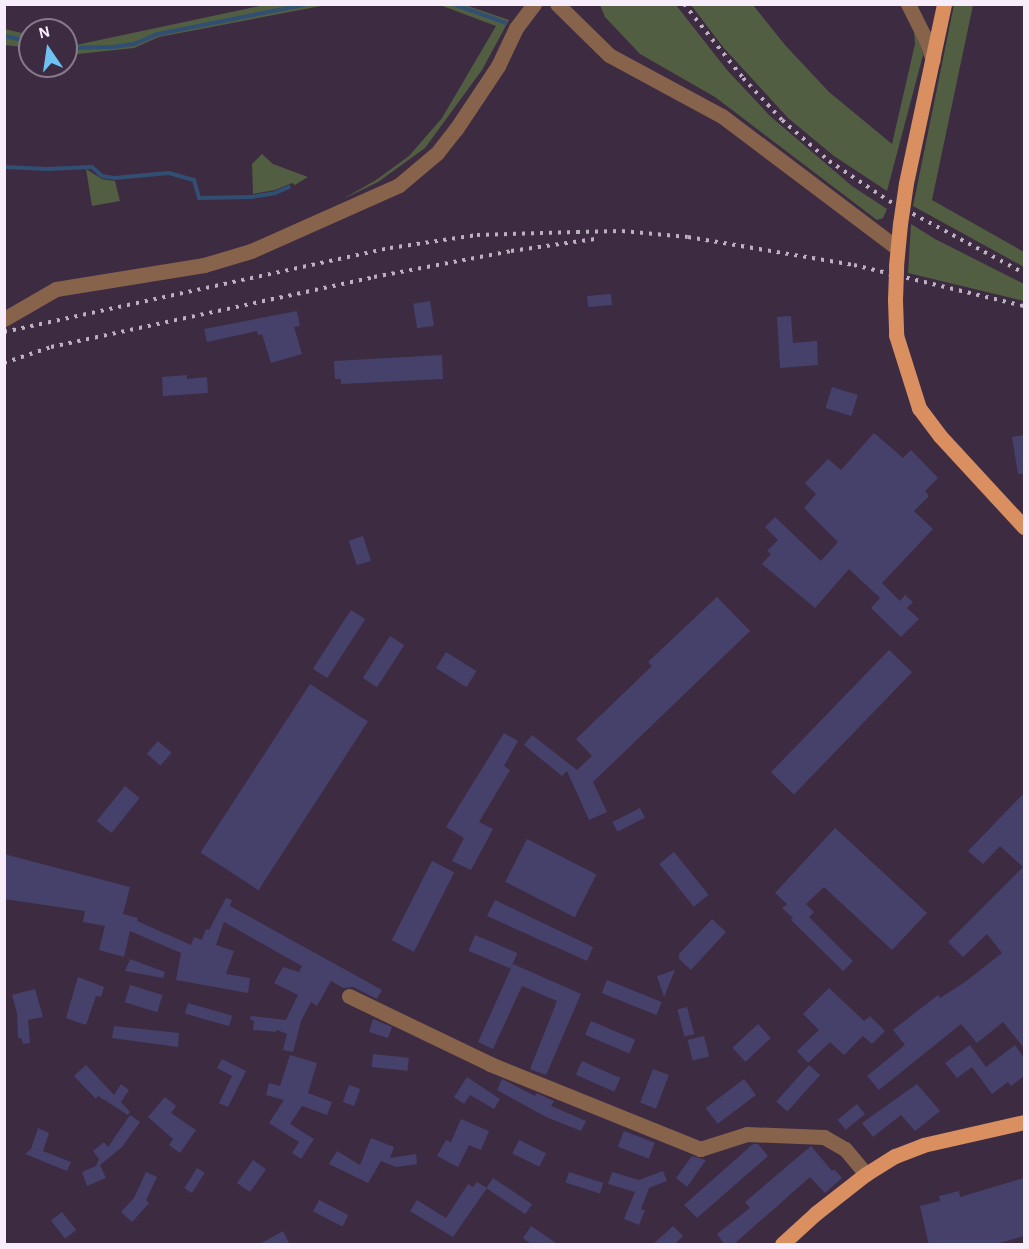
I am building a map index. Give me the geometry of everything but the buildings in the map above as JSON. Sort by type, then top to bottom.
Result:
[{"type":"main road","points":[[944,4],[906,183],[896,247],[893,318],[898,346],[919,408],[940,436],[1024,527]]},
{"type":"main road","points":[[782,1245],[816,1213],[866,1174],[895,1156],[923,1145],[1024,1122]]},
{"type":"street","points":[[4,319],[56,289],[204,265],[251,251],[399,185],[437,153],[456,129],[498,66],[516,28],[534,4]]},
{"type":"street","points":[[557,4],[609,56],[722,116],[896,247]]},
{"type":"street","points":[[908,4],[933,60]]},
{"type":"street","points":[[349,996],[490,1064],[700,1149],[747,1134],[824,1137],[844,1149],[866,1174]]},
{"type":"green space","points":[[264,5],[326,5],[159,37],[134,48],[78,54],[78,45]]},
{"type":"green space","points":[[440,5],[465,5],[509,20],[482,70],[425,148],[378,182],[341,200],[376,180],[409,156],[442,118],[496,26]]},
{"type":"green space","points":[[600,5],[676,5],[727,70],[770,116],[852,186],[887,209],[883,218],[877,220],[715,97],[640,54],[605,17]]},
{"type":"green space","points":[[691,5],[753,5],[785,45],[829,92],[892,144],[915,44],[913,19],[923,55],[887,191],[834,156],[788,118],[723,47]]},
{"type":"green space","points":[[954,5],[973,5],[932,200],[1024,252],[1024,267],[913,206]]},
{"type":"green space","points":[[5,29],[18,32],[18,47],[5,45]]},
{"type":"green space","points":[[262,154],[273,164],[308,177],[295,185],[292,183],[275,190],[253,194],[252,164]]},
{"type":"green space","points":[[86,169],[102,179],[115,181],[120,201],[92,206]]},
{"type":"green space","points":[[911,224],[935,239],[1024,284],[1024,301],[908,273]]},
{"type":"waterway","points":[[78,48],[134,44],[158,34],[308,4]]},
{"type":"waterway","points":[[453,4],[506,23]]},
{"type":"waterway","points":[[4,36],[18,39]]},
{"type":"waterway","points":[[4,167],[47,169],[92,167],[102,176],[114,178],[169,173],[194,180],[199,198],[251,197],[275,193],[289,187]]},
{"type":"railway","points":[[684,4],[743,78],[782,120],[829,161],[889,201],[1024,273]]},
{"type":"railway","points":[[4,332],[390,248],[477,235],[577,232],[622,231],[688,237],[854,265],[1024,306]]},
{"type":"railway","points":[[4,363],[51,347],[374,277],[511,251],[595,239]]}]
